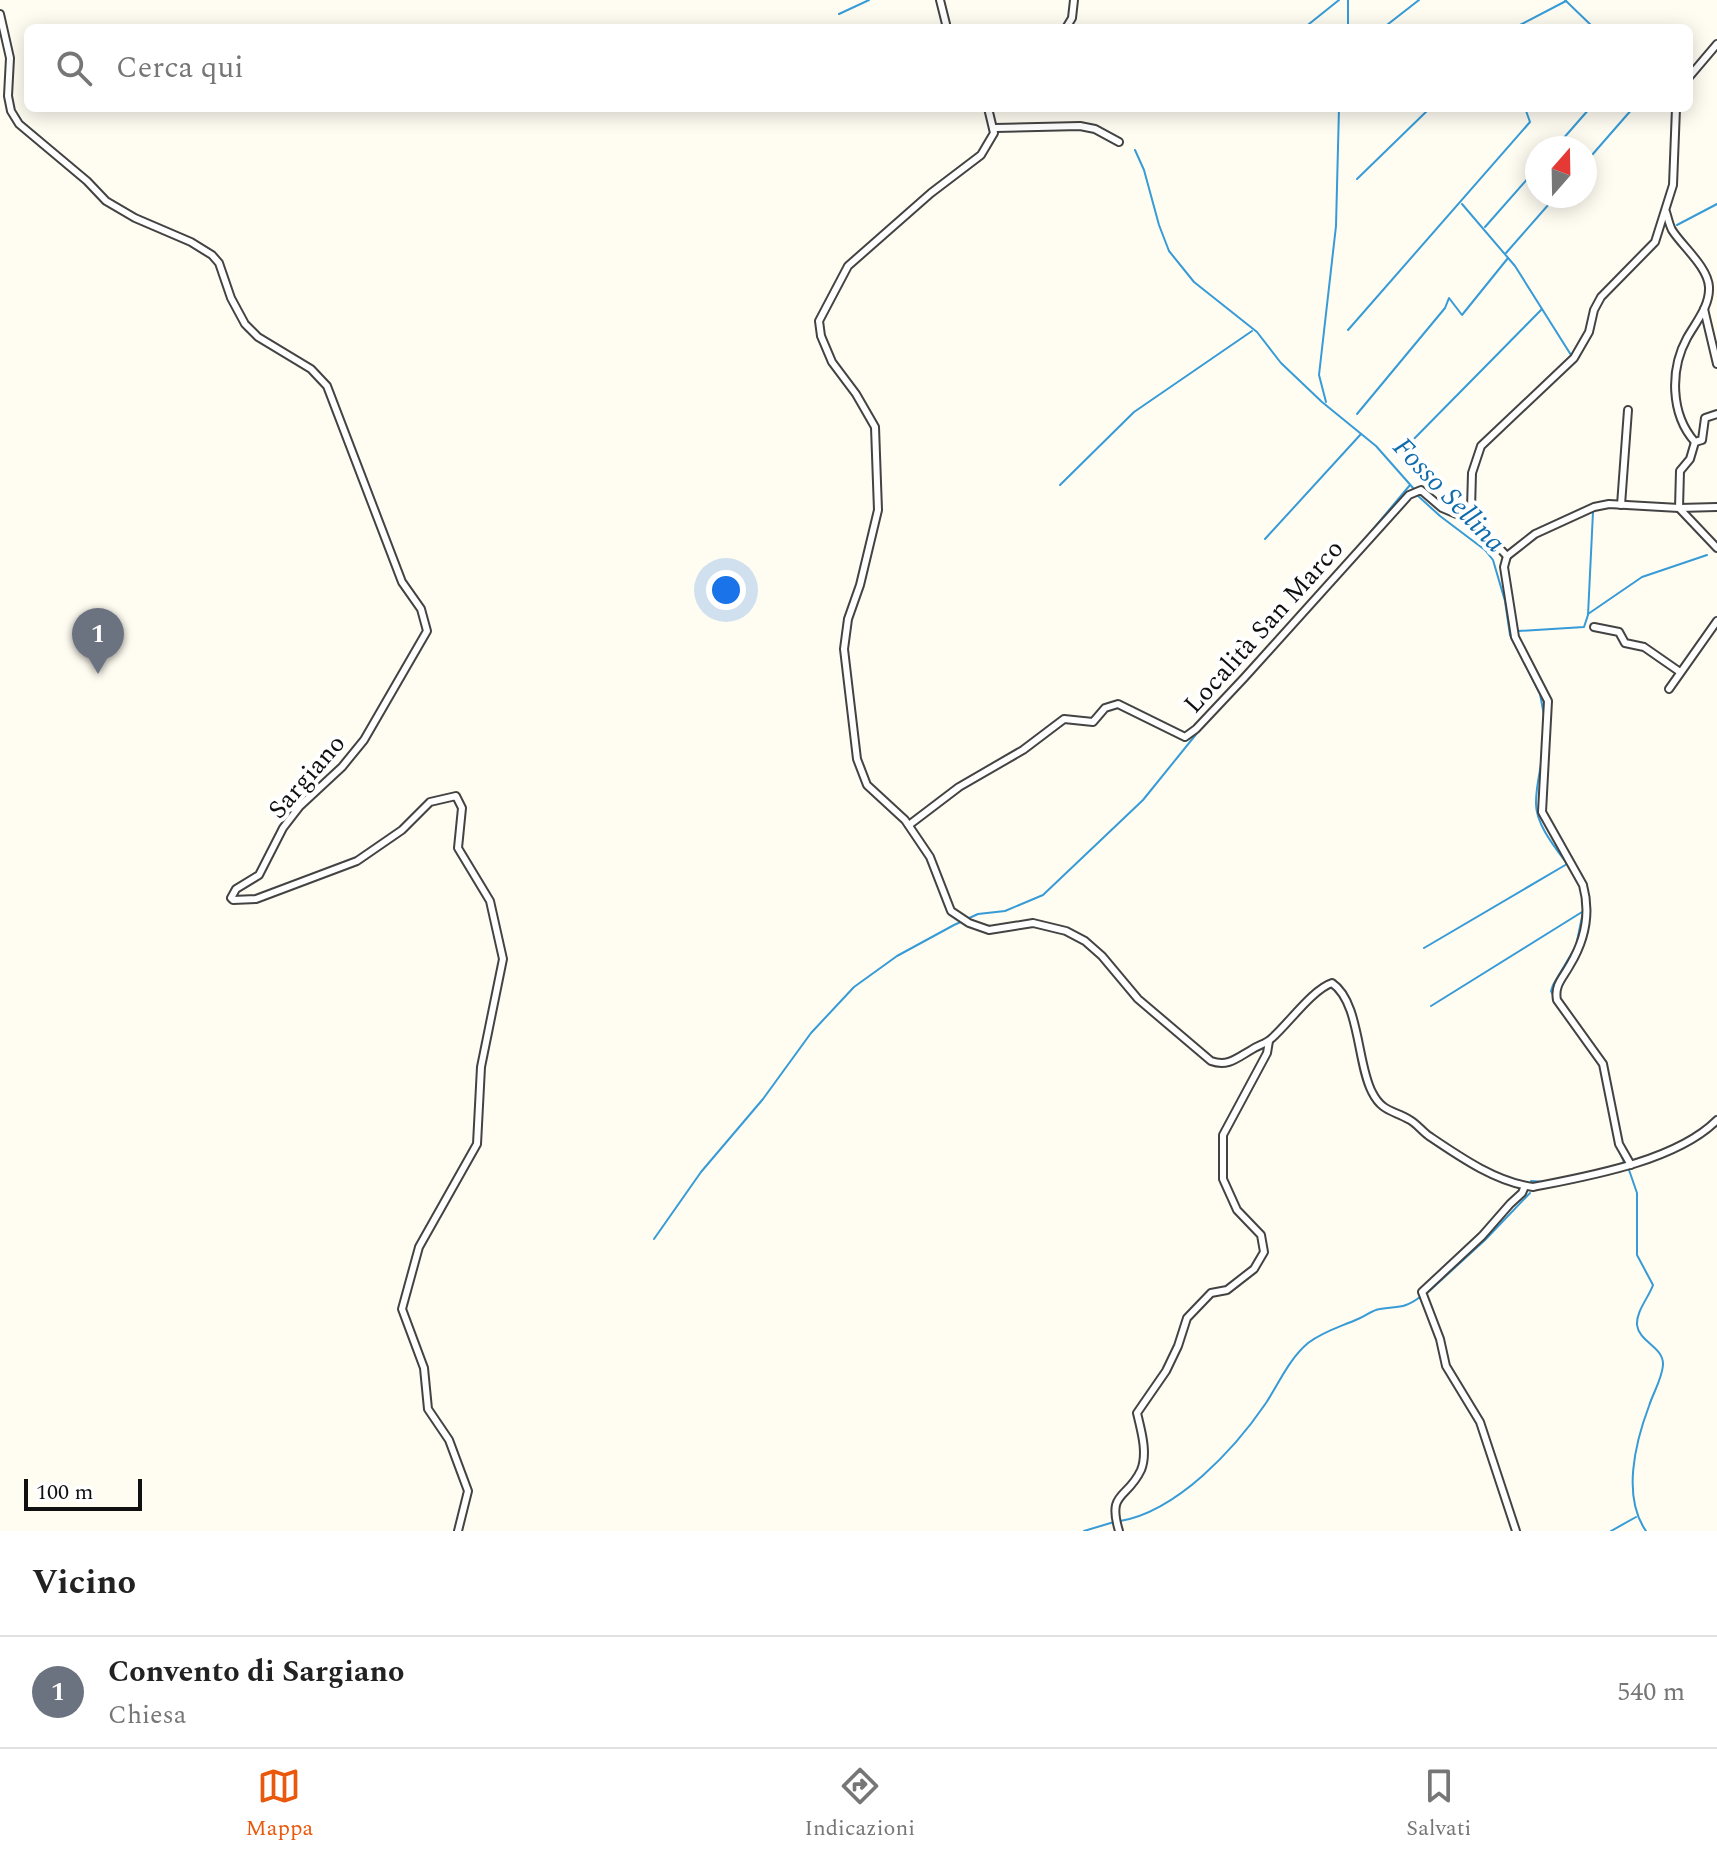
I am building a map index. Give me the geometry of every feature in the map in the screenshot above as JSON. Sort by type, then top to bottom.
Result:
[{"type":"street","points":[[940,0],[946,24]]},
{"type":"street","points":[[1068,24],[1074,0]]},
{"type":"street","name":"Sargiano","points":[[0,14],[10,58],[8,96],[11,111],[19,124],[106,201],[212,255],[219,263],[231,298],[245,324],[258,337],[311,369],[327,386],[402,582],[421,609],[427,631],[364,740],[342,767],[300,806],[283,828],[259,875],[236,889],[231,898],[256,899],[357,861],[402,830],[430,802],[456,796],[462,808],[458,848],[490,901],[503,959],[481,1067],[477,1144],[419,1247],[402,1309],[424,1368],[428,1409],[449,1440],[468,1491],[458,1531]]},
{"type":"street","points":[[1693,72],[1717,44]]},
{"type":"street","points":[[989,112],[995,128],[981,155],[931,193],[848,266],[819,321],[821,336],[832,362],[875,427],[878,510],[860,585],[848,619],[844,649],[857,759],[867,785],[909,825],[930,857],[951,911],[969,923],[989,930],[1033,923],[1066,931],[1085,941],[1102,956],[1138,999],[1211,1061],[1220,1064],[1230,1063],[1257,1045],[1269,1041],[1332,983],[1338,987],[1348,1005],[1370,1089],[1380,1105],[1395,1116],[1409,1119],[1428,1135],[1485,1171],[1525,1186],[1533,1187],[1628,1166],[1674,1148],[1717,1120]]},
{"type":"street","points":[[1507,556],[1480,528],[1471,509],[1472,473],[1481,446],[1574,358],[1589,332],[1594,310],[1601,297],[1655,242],[1673,185],[1675,112]]},
{"type":"street","points":[[995,128],[1080,126],[1095,129],[1119,142]]},
{"type":"street","points":[[1666,212],[1671,229],[1697,262],[1709,285],[1704,309],[1675,364],[1676,398],[1684,429],[1695,442]]},
{"type":"street","points":[[1704,309],[1717,364]]},
{"type":"street","points":[[1621,505],[1628,410]]},
{"type":"street","points":[[1695,442],[1702,440],[1705,418],[1717,414]]},
{"type":"street","points":[[1695,442],[1690,459],[1680,471],[1679,508],[1717,548]]},
{"type":"street","name":"Località San Marco","points":[[909,825],[959,787],[1023,750],[1064,719],[1093,722],[1105,708],[1118,704],[1185,737],[1235,688],[1409,495],[1421,490],[1442,508],[1461,516],[1471,509]]},
{"type":"street","points":[[1628,1166],[1619,1144],[1603,1064],[1557,1000],[1557,988],[1585,932],[1586,897],[1583,885],[1542,812],[1548,701],[1515,637],[1504,567],[1507,556],[1535,534],[1601,505],[1717,507]]},
{"type":"street","points":[[1669,689],[1717,621]]},
{"type":"street","points":[[1594,627],[1619,632],[1625,643],[1644,647],[1680,672]]},
{"type":"street","points":[[1119,1531],[1113,1512],[1140,1472],[1144,1459],[1137,1413],[1166,1371],[1187,1318],[1211,1293],[1227,1290],[1254,1269],[1264,1252],[1261,1235],[1237,1210],[1223,1179],[1223,1135],[1267,1053],[1269,1041]]},
{"type":"street","points":[[1516,1531],[1480,1422],[1446,1366],[1440,1339],[1423,1296],[1522,1193],[1525,1186]]},
{"type":"waterway","points":[[839,14],[869,0]]},
{"type":"waterway","points":[[1309,24],[1339,0]]},
{"type":"waterway","name":"Fosso Sellina","points":[[1348,0],[1348,24]]},
{"type":"waterway","points":[[1388,24],[1419,0]]},
{"type":"waterway","points":[[1565,0],[1590,24]]},
{"type":"waterway","points":[[1522,24],[1566,1]]},
{"type":"waterway","name":"Fosso Sellina","points":[[1326,402],[1319,375],[1336,226],[1339,112]]},
{"type":"waterway","points":[[1357,179],[1426,112]]},
{"type":"waterway","points":[[1348,330],[1530,122],[1526,112]]},
{"type":"waterway","points":[[1566,136],[1586,112]]},
{"type":"waterway","points":[[1597,149],[1630,112]]},
{"type":"waterway","points":[[1135,150],[1169,251],[1194,282],[1257,332],[1281,363],[1376,446],[1414,489]]},
{"type":"waterway","points":[[1485,227],[1525,182]]},
{"type":"waterway","points":[[1462,204],[1515,266],[1571,355]]},
{"type":"waterway","points":[[1677,225],[1717,204]]},
{"type":"waterway","points":[[1506,253],[1545,208]]},
{"type":"waterway","points":[[1357,414],[1445,308],[1449,298],[1462,315],[1508,258]]},
{"type":"waterway","points":[[1403,450],[1542,309]]},
{"type":"waterway","points":[[1060,485],[1134,412],[1252,331]]},
{"type":"waterway","points":[[1265,539],[1361,434]]},
{"type":"waterway","points":[[1358,547],[1410,485]]},
{"type":"waterway","name":"Fosso Sellina","points":[[1417,495],[1493,560],[1505,601],[1510,635],[1540,694],[1544,715]]},
{"type":"waterway","points":[[1518,631],[1584,627],[1588,615],[1593,512]]},
{"type":"waterway","points":[[1588,614],[1642,577],[1707,555]]},
{"type":"waterway","points":[[1256,660],[1346,561]]},
{"type":"waterway","points":[[654,1239],[701,1172],[763,1099],[811,1033],[854,987],[897,956],[954,925],[978,914],[1005,911],[1043,895],[1143,800],[1202,727]]},
{"type":"waterway","name":"Fosso Sellina","points":[[1542,758],[1536,802],[1539,820],[1571,869]]},
{"type":"waterway","points":[[1424,948],[1567,864]]},
{"type":"waterway","points":[[1431,1006],[1582,912]]},
{"type":"waterway","name":"Fosso Sellina","points":[[1554,997],[1551,991],[1553,985],[1576,946],[1583,912]]},
{"type":"waterway","name":"Fosso Sellina","points":[[1568,1020],[1583,1041]]},
{"type":"waterway","name":"Fosso Sellina","points":[[1619,1150],[1624,1162]]},
{"type":"waterway","name":"Fosso Sellina","points":[[1628,1167],[1637,1193],[1637,1255],[1653,1285],[1637,1325],[1642,1336],[1660,1354],[1663,1365],[1639,1436],[1633,1470],[1634,1502],[1646,1531]]},
{"type":"waterway","points":[[1531,1181],[1546,1182]]},
{"type":"waterway","points":[[1426,1294],[1530,1193]]},
{"type":"waterway","points":[[1120,1521],[1162,1505],[1202,1476],[1238,1440],[1308,1343],[1374,1311],[1405,1305],[1420,1297]]},
{"type":"waterway","points":[[1611,1531],[1636,1517]]},
{"type":"waterway","points":[[1084,1531],[1114,1522]]},
{"type":"place","name":"Convento di Sargiano","points":[[98,674]]}]
